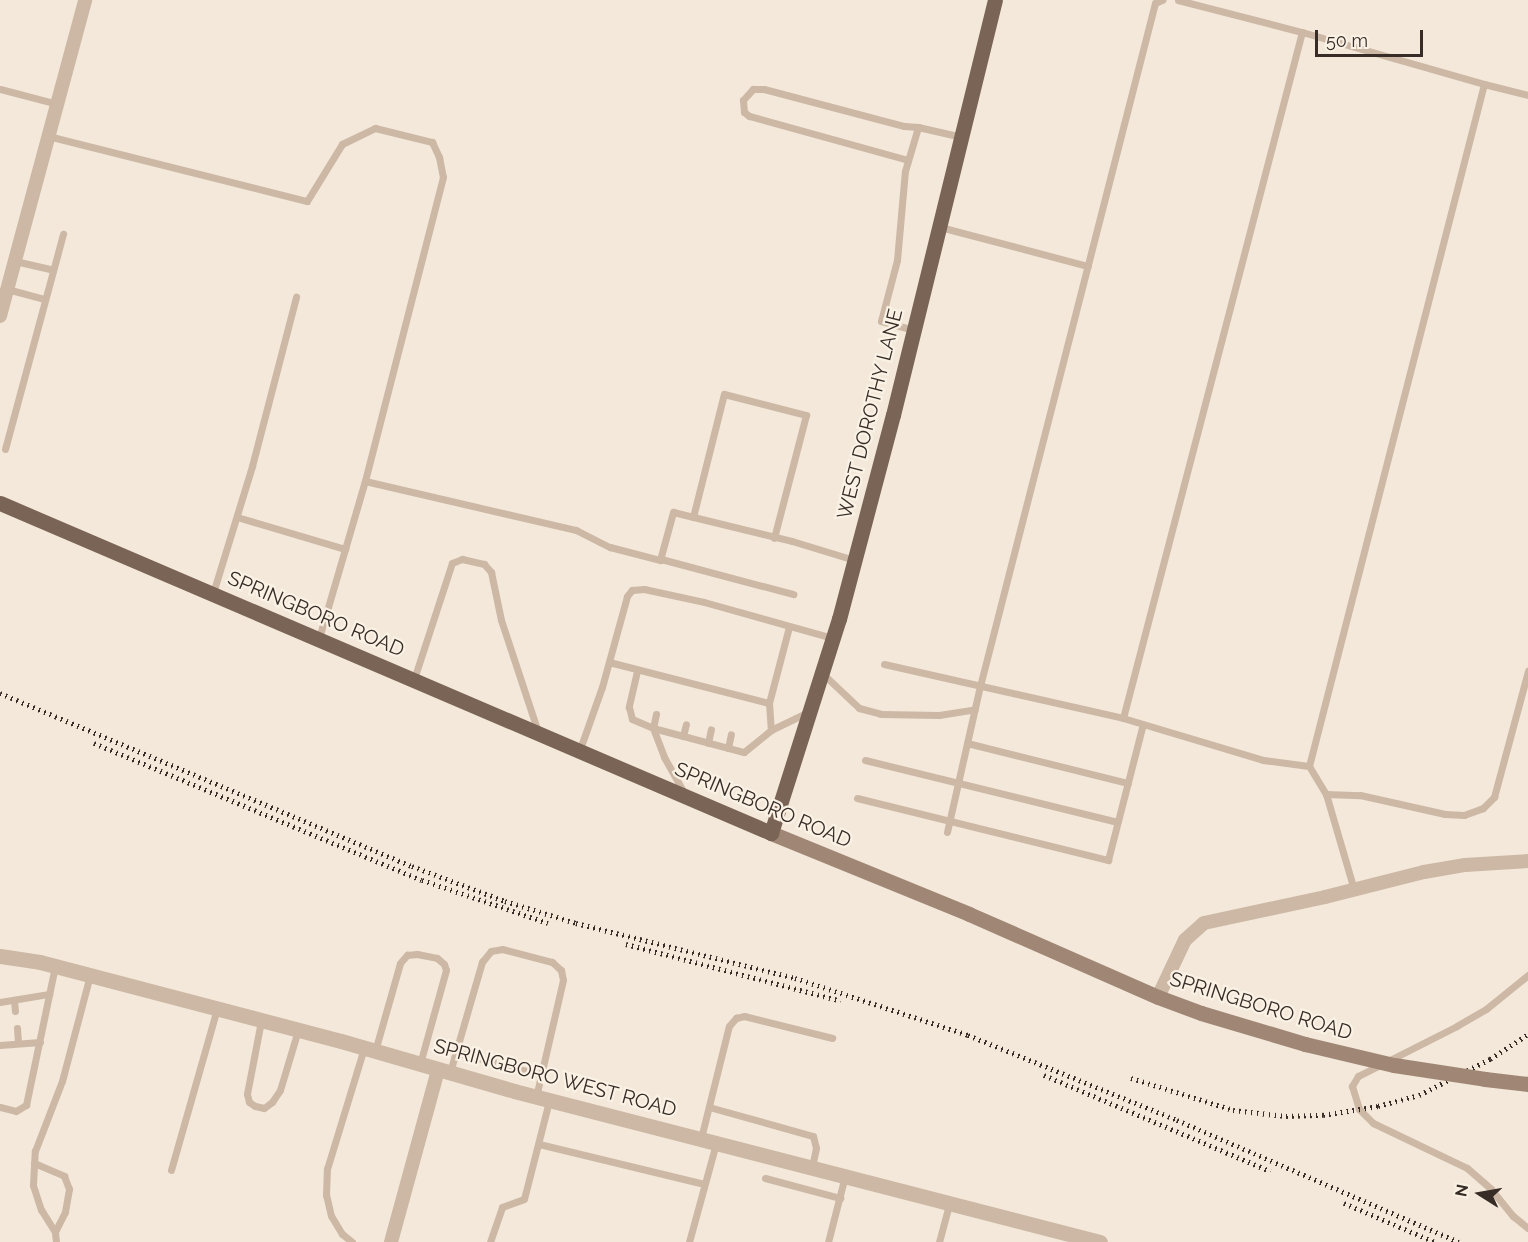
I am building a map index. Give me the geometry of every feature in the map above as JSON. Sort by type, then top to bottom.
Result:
[{"type":"main road","name":"WEST DOROTHY LANE","points":[[771,833],[822,673],[854,560],[914,330],[995,0]]},
{"type":"main road","name":"SPRINGBORO ROAD","points":[[0,502],[771,833],[969,914],[1158,997],[1201,1013],[1305,1044],[1394,1065],[1528,1084]]},
{"type":"street","points":[[0,316],[5,284],[15,261],[85,0]]},
{"type":"street","points":[[1158,997],[1185,940],[1204,923],[1465,865],[1528,861]]},
{"type":"street","name":"SPRINGBORO WEST ROAD","points":[[4,955],[217,1008],[444,1072],[1100,1242]]},
{"type":"street","points":[[391,1242],[444,1072]]},
{"type":"lane","points":[[947,832],[980,686],[1155,3],[1162,0]]},
{"type":"lane","points":[[1178,0],[1528,95]]},
{"type":"lane","points":[[1123,718],[1302,32]]},
{"type":"lane","points":[[1354,890],[1326,794],[1309,766],[1484,84]]},
{"type":"lane","points":[[908,160],[748,116],[742,107],[747,93],[753,88],[764,89],[904,126],[962,137]]},
{"type":"lane","points":[[0,89],[57,104]]},
{"type":"lane","points":[[914,330],[881,321],[897,260],[908,160],[918,127]]},
{"type":"lane","points":[[48,136],[307,201],[342,144],[375,128],[432,142],[439,157],[443,177],[365,481],[319,638]]},
{"type":"lane","points":[[940,226],[1088,266]]},
{"type":"lane","points":[[5,449],[63,234]]},
{"type":"lane","points":[[15,261],[53,270]]},
{"type":"lane","points":[[5,284],[45,299]]},
{"type":"lane","points":[[213,593],[237,517],[296,297]]},
{"type":"lane","points":[[693,517],[724,394],[806,415],[774,538]]},
{"type":"lane","points":[[365,481],[576,530],[610,547],[793,594]]},
{"type":"lane","points":[[661,559],[673,512],[854,560]]},
{"type":"lane","points":[[237,517],[345,549]]},
{"type":"lane","points":[[414,679],[452,563],[462,560],[484,564],[491,572],[501,620],[538,732]]},
{"type":"lane","points":[[579,749],[609,663],[627,596],[632,590],[644,589],[704,602],[832,638]]},
{"type":"lane","points":[[771,730],[769,703],[789,627]]},
{"type":"lane","points":[[609,663],[664,682],[695,689],[720,691],[769,703]]},
{"type":"lane","points":[[884,664],[1123,718],[1263,760],[1309,766]]},
{"type":"lane","points":[[636,671],[629,707],[632,719],[653,728],[728,748],[748,750],[771,730],[810,711]]},
{"type":"lane","points":[[1326,794],[1360,795],[1444,814],[1464,815],[1483,808],[1494,797],[1528,671]]},
{"type":"lane","points":[[822,673],[859,708],[881,714],[939,715],[975,709]]},
{"type":"lane","points":[[717,700],[720,691]]},
{"type":"lane","points":[[738,705],[741,696]]},
{"type":"lane","points":[[656,714],[653,728],[664,758],[685,795]]},
{"type":"lane","points":[[683,736],[687,724]]},
{"type":"lane","points":[[857,798],[950,819],[1108,860],[1143,724]]},
{"type":"lane","points":[[708,743],[711,729]]},
{"type":"lane","points":[[728,748],[731,734]]},
{"type":"lane","points":[[967,743],[1128,783]]},
{"type":"lane","points":[[865,760],[1118,822]]},
{"type":"lane","points":[[444,1072],[456,1052],[482,962],[491,951],[502,950],[552,962],[561,970],[563,980],[541,1075],[543,1098],[539,1144],[524,1199],[502,1207],[490,1242]]},
{"type":"lane","points":[[352,1242],[342,1234],[331,1216],[326,1195],[327,1169],[400,963],[407,955],[417,954],[437,958],[444,964],[446,970],[420,1064]]},
{"type":"lane","points":[[0,1107],[16,1111],[26,1105],[55,966]]},
{"type":"lane","points":[[56,1242],[55,1232],[41,1210],[33,1185],[35,1151],[63,1081],[90,975]]},
{"type":"lane","points":[[1528,975],[1486,1009],[1358,1076],[1352,1086],[1359,1109],[1373,1123],[1467,1168],[1491,1189],[1513,1216],[1528,1228]]},
{"type":"lane","points":[[0,1002],[49,994]]},
{"type":"lane","points":[[14,1000],[15,1011]]},
{"type":"lane","points":[[171,1170],[217,1008]]},
{"type":"lane","points":[[701,1138],[729,1026],[736,1018],[744,1016],[832,1038]]},
{"type":"lane","points":[[261,1020],[248,1094],[249,1102],[255,1106],[264,1108],[272,1102],[280,1090],[298,1030]]},
{"type":"lane","points":[[17,1028],[18,1043]]},
{"type":"lane","points":[[0,1045],[40,1042]]},
{"type":"lane","points":[[456,1052],[541,1075]]},
{"type":"lane","points":[[709,1107],[813,1136],[816,1148],[812,1167]]},
{"type":"lane","points":[[689,1242],[716,1142]]},
{"type":"lane","points":[[539,1144],[704,1184]]},
{"type":"lane","points":[[34,1163],[64,1176],[69,1189],[65,1212],[55,1232]]},
{"type":"lane","points":[[828,1242],[845,1176]]},
{"type":"lane","points":[[765,1178],[840,1198]]},
{"type":"lane","points":[[939,1242],[949,1203]]},
{"type":"railway","points":[[0,693],[412,866],[505,901],[576,923],[795,978],[968,1035],[1177,1120],[1459,1242]]},
{"type":"railway","points":[[94,743],[422,880],[548,923]]},
{"type":"railway","points":[[626,944],[841,1001]]},
{"type":"railway","points":[[1131,1078],[1233,1110],[1286,1116],[1323,1115],[1378,1106],[1419,1095],[1490,1059],[1528,1034]]},
{"type":"railway","points":[[1044,1075],[1270,1171]]},
{"type":"railway","points":[[1344,1203],[1435,1242]]}]
